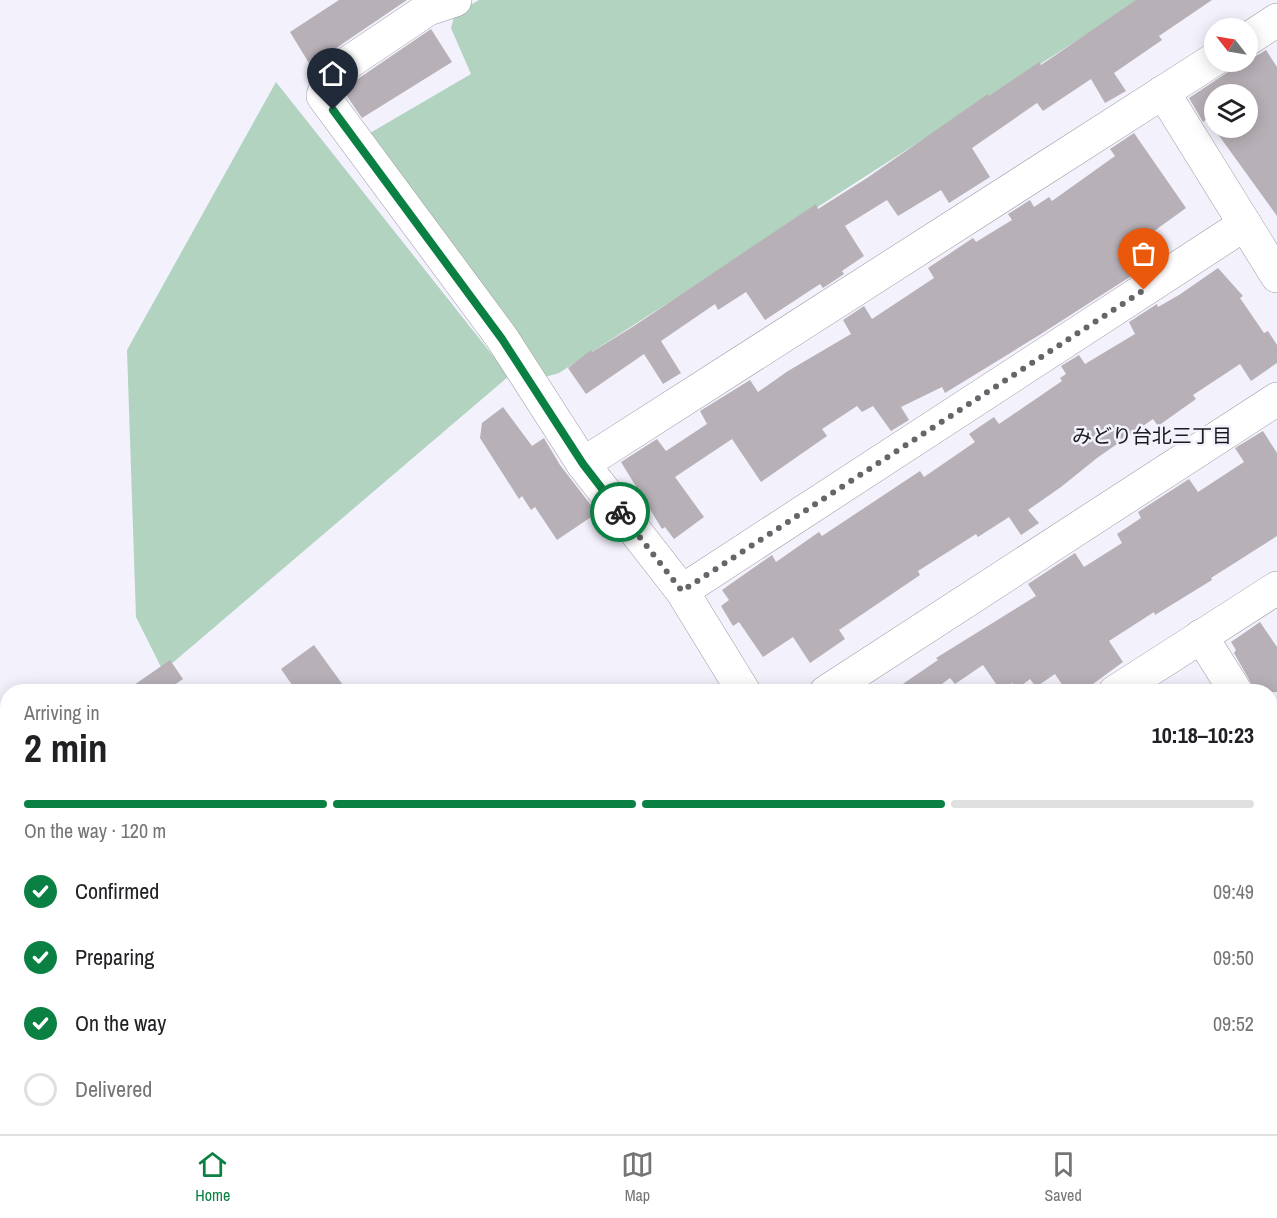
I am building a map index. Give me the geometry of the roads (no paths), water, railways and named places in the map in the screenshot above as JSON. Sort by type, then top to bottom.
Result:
[{"type":"street","points":[[455,0],[428,9],[330,75],[323,96],[502,339],[583,464],[682,591],[739,684]]},
{"type":"street","points":[[1258,32],[1277,20]]},
{"type":"street","points":[[583,464],[1204,66]]},
{"type":"street","points":[[1163,92],[1277,276]]},
{"type":"street","points":[[682,591],[1245,224]]},
{"type":"street","points":[[838,684],[1277,399]]},
{"type":"street","points":[[1127,684],[1277,588]]},
{"type":"street","points":[[1201,636],[1231,684]]},
{"type":"district","name":"みどり台北三丁目","points":[[1152,436]]}]
